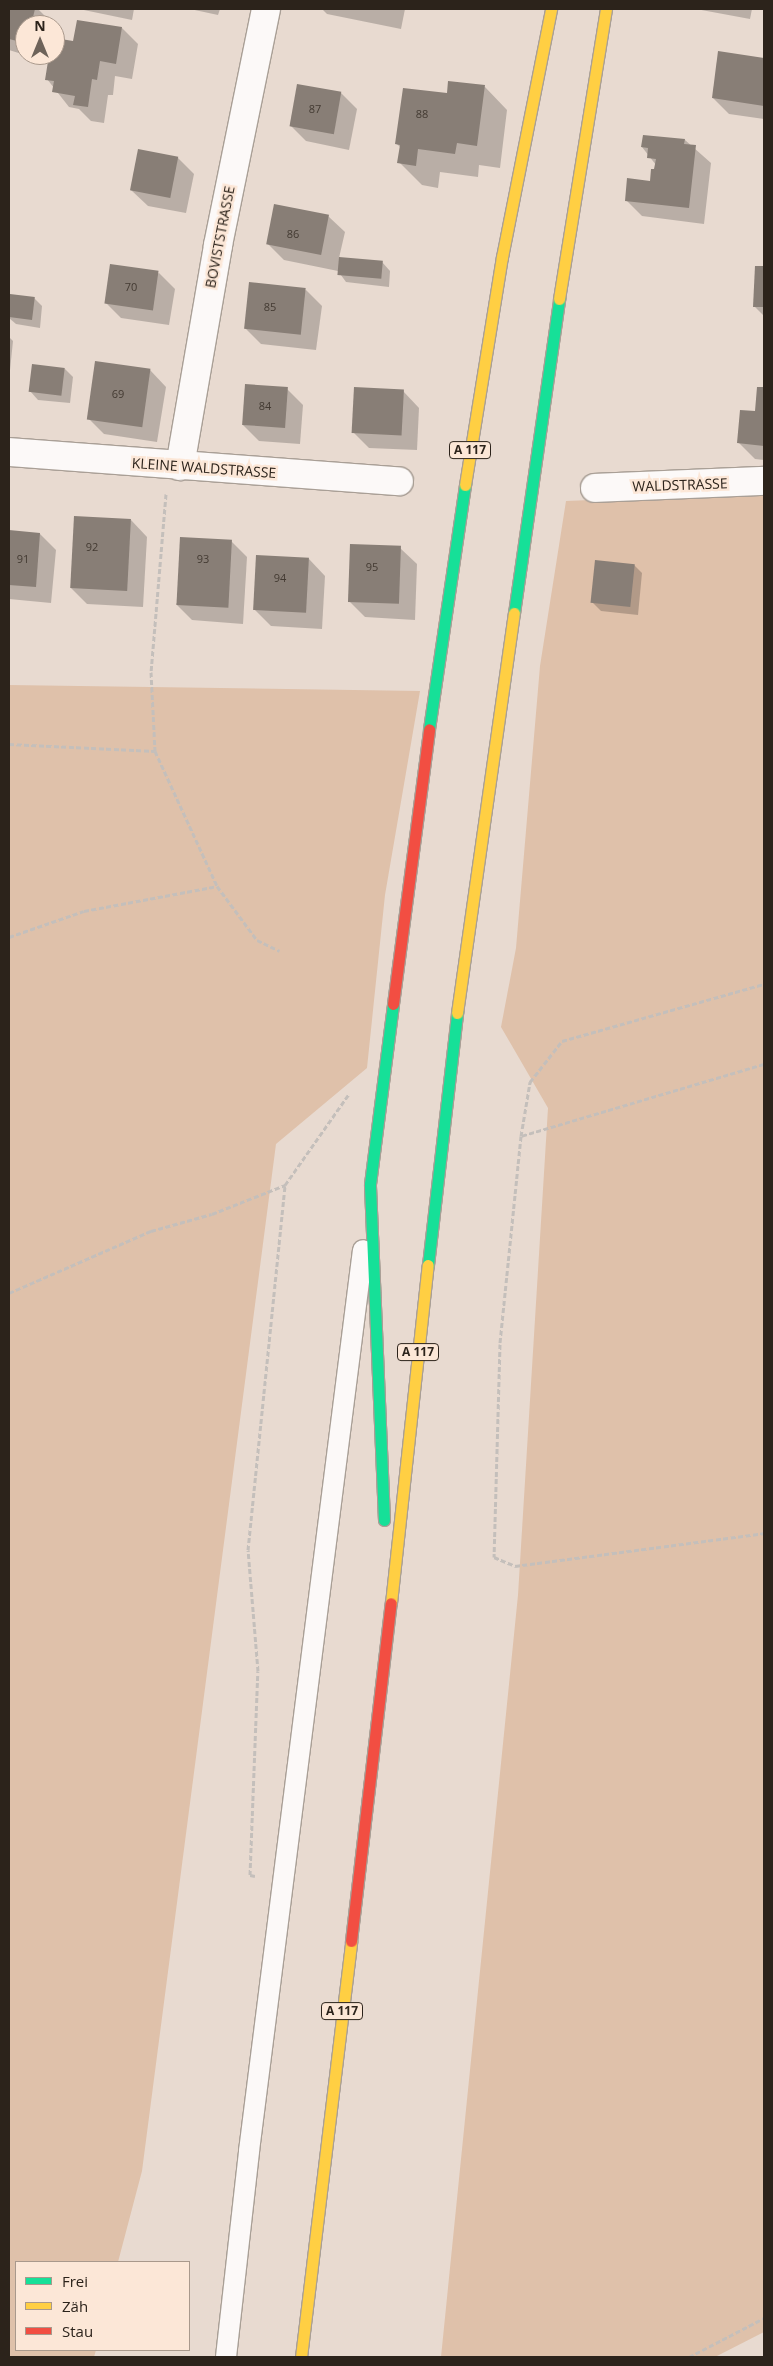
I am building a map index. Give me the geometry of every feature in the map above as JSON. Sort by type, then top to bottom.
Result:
[{"type":"highway","name":"A 117","points":[[384,1531],[370,1184],[446,594],[502,257],[551,9]]},
{"type":"highway","name":"A 117","points":[[301,2357],[384,1664],[453,1040],[569,228],[606,9]]},
{"type":"highway","name":"A 117","points":[[384,1550],[384,1664]]},
{"type":"street","name":"BOVISTSTRASSE","points":[[174,466],[266,9]]},
{"type":"street","name":"KLEINE WALDSTRASSE","points":[[9,452],[174,466],[399,481]]},
{"type":"street","name":"WALDSTRASSE","points":[[596,488],[764,481]]},
{"type":"lane","points":[[226,2357],[370,1184]]},
{"type":"path","points":[[174,466],[151,672],[155,751],[217,886],[257,940],[280,951]]},
{"type":"path","points":[[9,744],[155,751]]},
{"type":"path","points":[[9,937],[84,911],[217,886]]},
{"type":"path","points":[[764,984],[562,1041],[530,1082],[521,1136],[500,1344],[494,1557],[515,1566],[764,1533]]},
{"type":"path","points":[[521,1136],[764,1064]]},
{"type":"path","points":[[285,1881],[250,1876],[258,1671],[248,1550],[285,1186],[354,1088]]},
{"type":"path","points":[[9,1293],[151,1231],[212,1214],[285,1186]]},
{"type":"path","points":[[689,2357],[764,2318]]},
{"type":"shaded area","points":[[764,493],[764,2332],[715,2357],[441,2357],[518,1595],[548,1108],[501,1027],[516,948],[540,666],[566,501]]},
{"type":"shaded area","points":[[9,685],[420,691],[385,895],[367,1068],[276,1144],[142,2171],[118,2261],[15,2261],[15,2351],[96,2351],[94,2357],[9,2357]]},
{"type":"building","points":[[9,9],[35,9],[34,15],[15,15],[15,40],[9,39]]},
{"type":"building","points":[[77,20],[122,27],[116,64],[100,61],[97,80],[92,79],[88,107],[73,105],[75,96],[52,92],[54,81],[45,80],[47,65],[65,65],[65,40],[73,41]]},
{"type":"building","points":[[718,51],[764,58],[764,106],[712,98]]},
{"type":"building","points":[[448,81],[485,85],[477,146],[457,143],[455,154],[418,149],[416,166],[397,163],[400,145],[395,144],[403,88],[447,93]]},
{"type":"building","points":[[297,84],[341,92],[334,134],[290,126]]},
{"type":"building","points":[[643,135],[685,139],[684,144],[696,145],[689,208],[625,201],[627,178],[650,181],[651,169],[654,169],[656,159],[647,158],[648,148],[641,147]]},
{"type":"building","points":[[138,149],[178,157],[170,198],[130,190]]},
{"type":"building","points":[[274,204],[329,215],[321,255],[266,244]]},
{"type":"building","points":[[339,257],[383,261],[381,279],[337,275]]},
{"type":"building","points":[[110,264],[159,271],[153,310],[104,304]]},
{"type":"building","points":[[755,266],[764,266],[764,307],[753,307]]},
{"type":"building","points":[[249,282],[306,288],[301,335],[244,329]]},
{"type":"building","points":[[10,294],[35,297],[32,320],[9,317]]},
{"type":"building","points":[[95,361],[150,369],[142,427],[87,419]]},
{"type":"building","points":[[32,364],[65,368],[61,396],[29,392]]},
{"type":"building","points":[[245,384],[288,387],[285,428],[242,425]]},
{"type":"building","points":[[354,387],[404,390],[402,436],[352,433]]},
{"type":"building","points":[[757,387],[764,387],[764,446],[737,443],[740,410],[755,411]]},
{"type":"building","points":[[74,516],[131,519],[127,591],[70,588]]},
{"type":"building","points":[[9,530],[40,533],[36,587],[9,585]]},
{"type":"building","points":[[180,537],[232,540],[228,608],[176,605]]},
{"type":"building","points":[[350,544],[401,546],[399,604],[348,602]]},
{"type":"building","points":[[256,555],[309,558],[306,613],[253,610]]},
{"type":"building","points":[[595,560],[635,564],[630,607],[591,603]]},
{"type":"traffic: fast","points":[[514,613],[559,299]]},
{"type":"traffic: fast","points":[[429,729],[465,485]]},
{"type":"traffic: fast","points":[[384,1520],[370,1184],[393,1004]]},
{"type":"traffic: fast","points":[[428,1265],[457,1013]]},
{"type":"traffic: slow","points":[[465,485],[502,257],[551,9]]},
{"type":"traffic: slow","points":[[559,299],[606,9]]},
{"type":"traffic: slow","points":[[457,1013],[514,613]]},
{"type":"traffic: slow","points":[[391,1603],[428,1265]]},
{"type":"traffic: slow","points":[[301,2357],[351,1941]]},
{"type":"traffic: jam","points":[[393,1004],[429,729]]},
{"type":"traffic: jam","points":[[351,1941],[391,1603]]}]
